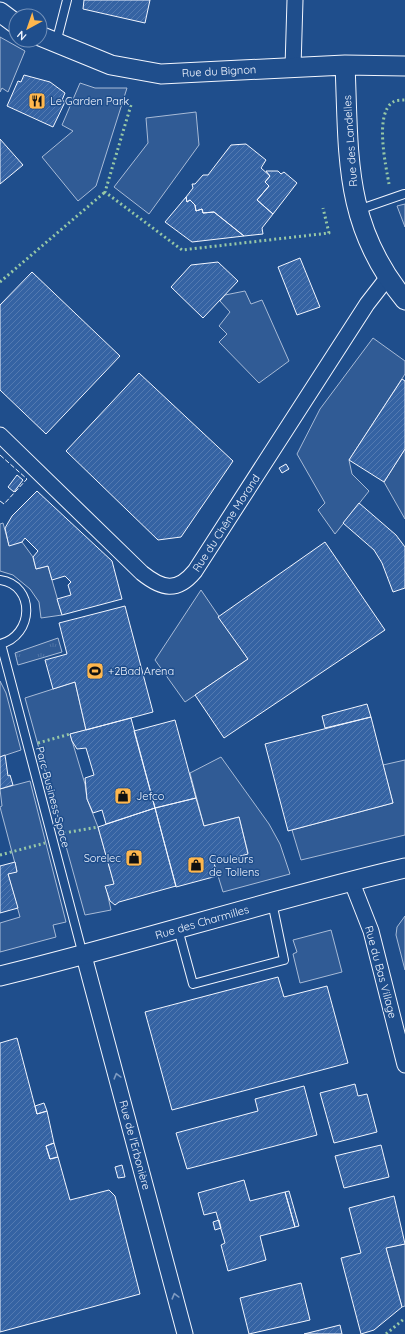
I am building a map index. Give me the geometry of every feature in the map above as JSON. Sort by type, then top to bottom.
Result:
[{"type":"street","points":[[293,67],[295,0]]},
{"type":"street","name":"Rue du Bignon","points":[[48,39],[111,65],[161,74],[345,65],[405,66]]},
{"type":"street","name":"Rue des Landelles","points":[[345,65],[350,168],[357,210],[366,235],[388,277],[405,300]]},
{"type":"street","name":"Rue du Chêne Morand","points":[[0,435],[142,573],[152,581],[163,586],[174,587],[189,580],[195,572],[367,304],[388,277]]},
{"type":"street","name":"Rue des Charmilles","points":[[0,976],[84,956],[351,880],[405,868]]},
{"type":"street","name":"Rue du Bas Village","points":[[351,880],[371,930],[405,1065]]},
{"type":"street","name":"Rue de l'Erbonière","points":[[84,956],[186,1334]]},
{"type":"lane","points":[[48,39],[68,0]]},
{"type":"lane","points":[[357,210],[404,194]]},
{"type":"lane","points":[[0,580],[13,586],[21,593],[26,603],[27,614],[25,624],[19,634],[11,640],[1,644]]},
{"type":"lane","name":"Parc Business Space","points":[[1,644],[84,956]]},
{"type":"lane","points":[[178,929],[193,984],[284,960],[272,902]]},
{"type":"green space","points":[[58,638],[62,652],[18,665],[15,653]]},
{"type":"shaded area","points":[[0,37],[8,41],[8,48],[20,48],[25,51],[8,92],[2,88],[0,92]]},
{"type":"shaded area","points":[[80,83],[95,88],[127,88],[96,186],[78,201],[42,157],[73,131],[62,125]]},
{"type":"shaded area","points":[[196,112],[199,145],[149,214],[114,187],[148,143],[146,118]]},
{"type":"shaded area","points":[[405,204],[405,227],[397,206]]},
{"type":"shaded area","points":[[245,291],[251,304],[262,300],[289,361],[259,383],[219,342],[227,334],[219,326],[230,312],[220,301],[225,295]]},
{"type":"shaded area","points":[[373,338],[405,361],[405,374],[349,460],[352,474],[369,491],[335,534],[318,510],[325,503],[297,454],[320,409]]},
{"type":"shaded area","points":[[405,449],[405,519],[384,482]]},
{"type":"shaded area","points":[[3,523],[9,545],[22,542],[33,557],[36,569],[48,566],[62,615],[41,618],[39,602],[30,589],[13,575],[0,571],[0,524]]},
{"type":"shaded area","points":[[201,590],[248,659],[185,702],[155,660]]},
{"type":"shaded area","points":[[0,681],[6,693],[21,750],[0,757]]},
{"type":"shaded area","points":[[75,682],[86,730],[70,734],[85,784],[87,799],[98,827],[114,884],[106,887],[111,910],[85,915],[25,698]]},
{"type":"shaded area","points":[[221,757],[269,824],[280,844],[290,874],[223,892],[214,863],[248,853],[239,817],[204,826],[190,773]]},
{"type":"shaded area","points":[[405,760],[405,835],[301,860],[292,830],[393,803],[383,765]]},
{"type":"shaded area","points":[[30,781],[66,922],[53,925],[56,937],[0,952],[0,923],[20,917],[8,874],[17,871],[0,807],[2,806],[0,789]]},
{"type":"shaded area","points":[[405,916],[405,970],[396,935],[397,927]]},
{"type":"shaded area","points":[[331,930],[342,972],[300,983],[293,954],[297,952],[293,940]]},
{"type":"shaded area","points":[[405,1244],[405,1306],[402,1307],[386,1248]]},
{"type":"building","points":[[84,0],[150,0],[145,23],[83,9]]},
{"type":"building","name":"Le Garden Park","points":[[24,75],[50,82],[65,93],[62,100],[65,102],[53,127],[7,106],[18,81],[21,82]]},
{"type":"building","points":[[0,139],[23,165],[0,184]]},
{"type":"building","points":[[246,144],[266,160],[261,168],[270,176],[265,182],[269,186],[257,200],[273,214],[262,228],[263,234],[244,236],[214,212],[203,213],[202,209],[196,211],[195,205],[190,200],[187,202],[186,197],[193,188],[192,184],[195,184],[203,175],[208,175],[231,145]]},
{"type":"building","points":[[266,171],[278,171],[281,174],[284,172],[297,183],[273,214],[257,200],[269,186],[265,182],[270,176]]},
{"type":"building","points":[[186,197],[187,202],[190,200],[195,205],[196,211],[202,209],[203,213],[214,212],[244,236],[192,242],[165,222]]},
{"type":"building","points":[[300,258],[320,307],[297,315],[278,267]]},
{"type":"building","points":[[218,262],[238,281],[203,318],[171,287],[191,265]]},
{"type":"building","points":[[32,272],[120,356],[46,434],[0,390],[0,305]]},
{"type":"building","points":[[139,373],[233,461],[181,537],[158,540],[66,451]]},
{"type":"building","points":[[402,379],[405,381],[405,449],[384,482],[349,460]]},
{"type":"building","points":[[286,464],[289,469],[282,473],[279,468]]},
{"type":"building","points":[[17,475],[23,480],[14,492],[8,487]]},
{"type":"building","points":[[37,491],[112,561],[122,599],[62,615],[57,599],[71,595],[68,585],[71,582],[65,576],[52,580],[48,566],[36,569],[33,557],[38,551],[25,538],[22,542],[9,546],[5,528],[12,516]]},
{"type":"building","points":[[359,503],[396,535],[405,547],[405,588],[393,592],[382,563],[374,550],[343,523]]},
{"type":"building","points":[[325,542],[385,630],[224,738],[195,695],[248,659],[218,617]]},
{"type":"building","name":"+2Bad Arena","points":[[125,606],[153,712],[86,730],[75,682],[53,689],[45,660],[67,654],[59,623]]},
{"type":"building","points":[[367,704],[371,717],[325,728],[322,716]]},
{"type":"building","points":[[371,717],[393,803],[288,831],[265,744]]},
{"type":"building","points":[[131,718],[155,808],[106,824],[102,810],[93,813],[87,799],[85,778],[94,775],[86,748],[77,749],[70,734]]},
{"type":"building","points":[[175,720],[196,798],[155,808],[134,731]]},
{"type":"building","points":[[5,755],[8,776],[10,775],[13,785],[0,789],[0,757]]},
{"type":"building","points":[[196,798],[204,826],[239,817],[248,854],[214,863],[217,876],[176,887],[155,808]]},
{"type":"building","points":[[155,808],[176,886],[119,902],[115,905],[110,901],[105,886],[114,884],[98,827]]},
{"type":"building","points":[[15,862],[17,872],[8,874],[18,908],[0,913],[0,866]]},
{"type":"building","points":[[278,977],[284,997],[327,986],[348,1063],[172,1110],[145,1012]]},
{"type":"building","points":[[17,1038],[37,1114],[47,1111],[54,1143],[46,1146],[50,1159],[58,1157],[70,1200],[109,1190],[115,1196],[140,1294],[0,1332],[0,1043]]},
{"type":"building","points":[[355,1084],[358,1096],[367,1094],[377,1132],[334,1143],[320,1093]]},
{"type":"building","points":[[304,1086],[317,1135],[187,1169],[176,1133],[258,1111],[255,1099]]},
{"type":"building","points":[[44,1103],[47,1111],[37,1114],[35,1106]]},
{"type":"building","points":[[54,1143],[58,1157],[50,1159],[46,1146]]},
{"type":"building","points":[[381,1145],[389,1177],[344,1188],[335,1156]]},
{"type":"building","points":[[122,1165],[125,1177],[118,1178],[115,1167]]},
{"type":"building","points":[[244,1180],[250,1201],[285,1192],[295,1227],[260,1236],[266,1260],[228,1271],[221,1245],[225,1243],[216,1212],[204,1215],[198,1193]]},
{"type":"building","points":[[289,1191],[299,1226],[295,1227],[285,1192]]},
{"type":"building","points":[[394,1196],[405,1244],[386,1248],[402,1307],[374,1330],[361,1334],[341,1258],[361,1253],[349,1208]]},
{"type":"building","points":[[219,1220],[221,1228],[215,1230],[213,1222]]},
{"type":"building","points":[[301,1283],[310,1320],[249,1334],[240,1298]]},
{"type":"building","points":[[340,1325],[342,1334],[304,1334]]},
{"type":"hedge","points":[[389,184],[383,141],[384,117],[387,108],[393,102],[397,100],[405,100]]},
{"type":"hedge","points":[[131,105],[105,192],[182,250],[329,233],[323,208]]},
{"type":"hedge","points":[[0,282],[105,192]]},
{"type":"hedge","points":[[38,743],[70,734]]},
{"type":"hedge","points":[[64,833],[98,827]]},
{"type":"hedge","points":[[0,855],[45,843]]},
{"type":"hedge","points":[[386,1334],[405,1318]]},
{"type":"fence","points":[[0,455],[27,479],[4,504],[0,501]]},
{"type":"place","name":"Le Garden Park","points":[[37,101]]},
{"type":"place","name":"+2Bad Arena","points":[[95,671]]},
{"type":"place","name":"Jefco","points":[[123,796]]},
{"type":"place","name":"Sorelec","points":[[134,858]]},
{"type":"place","name":"Couleurs de Tollens","points":[[196,865]]}]
